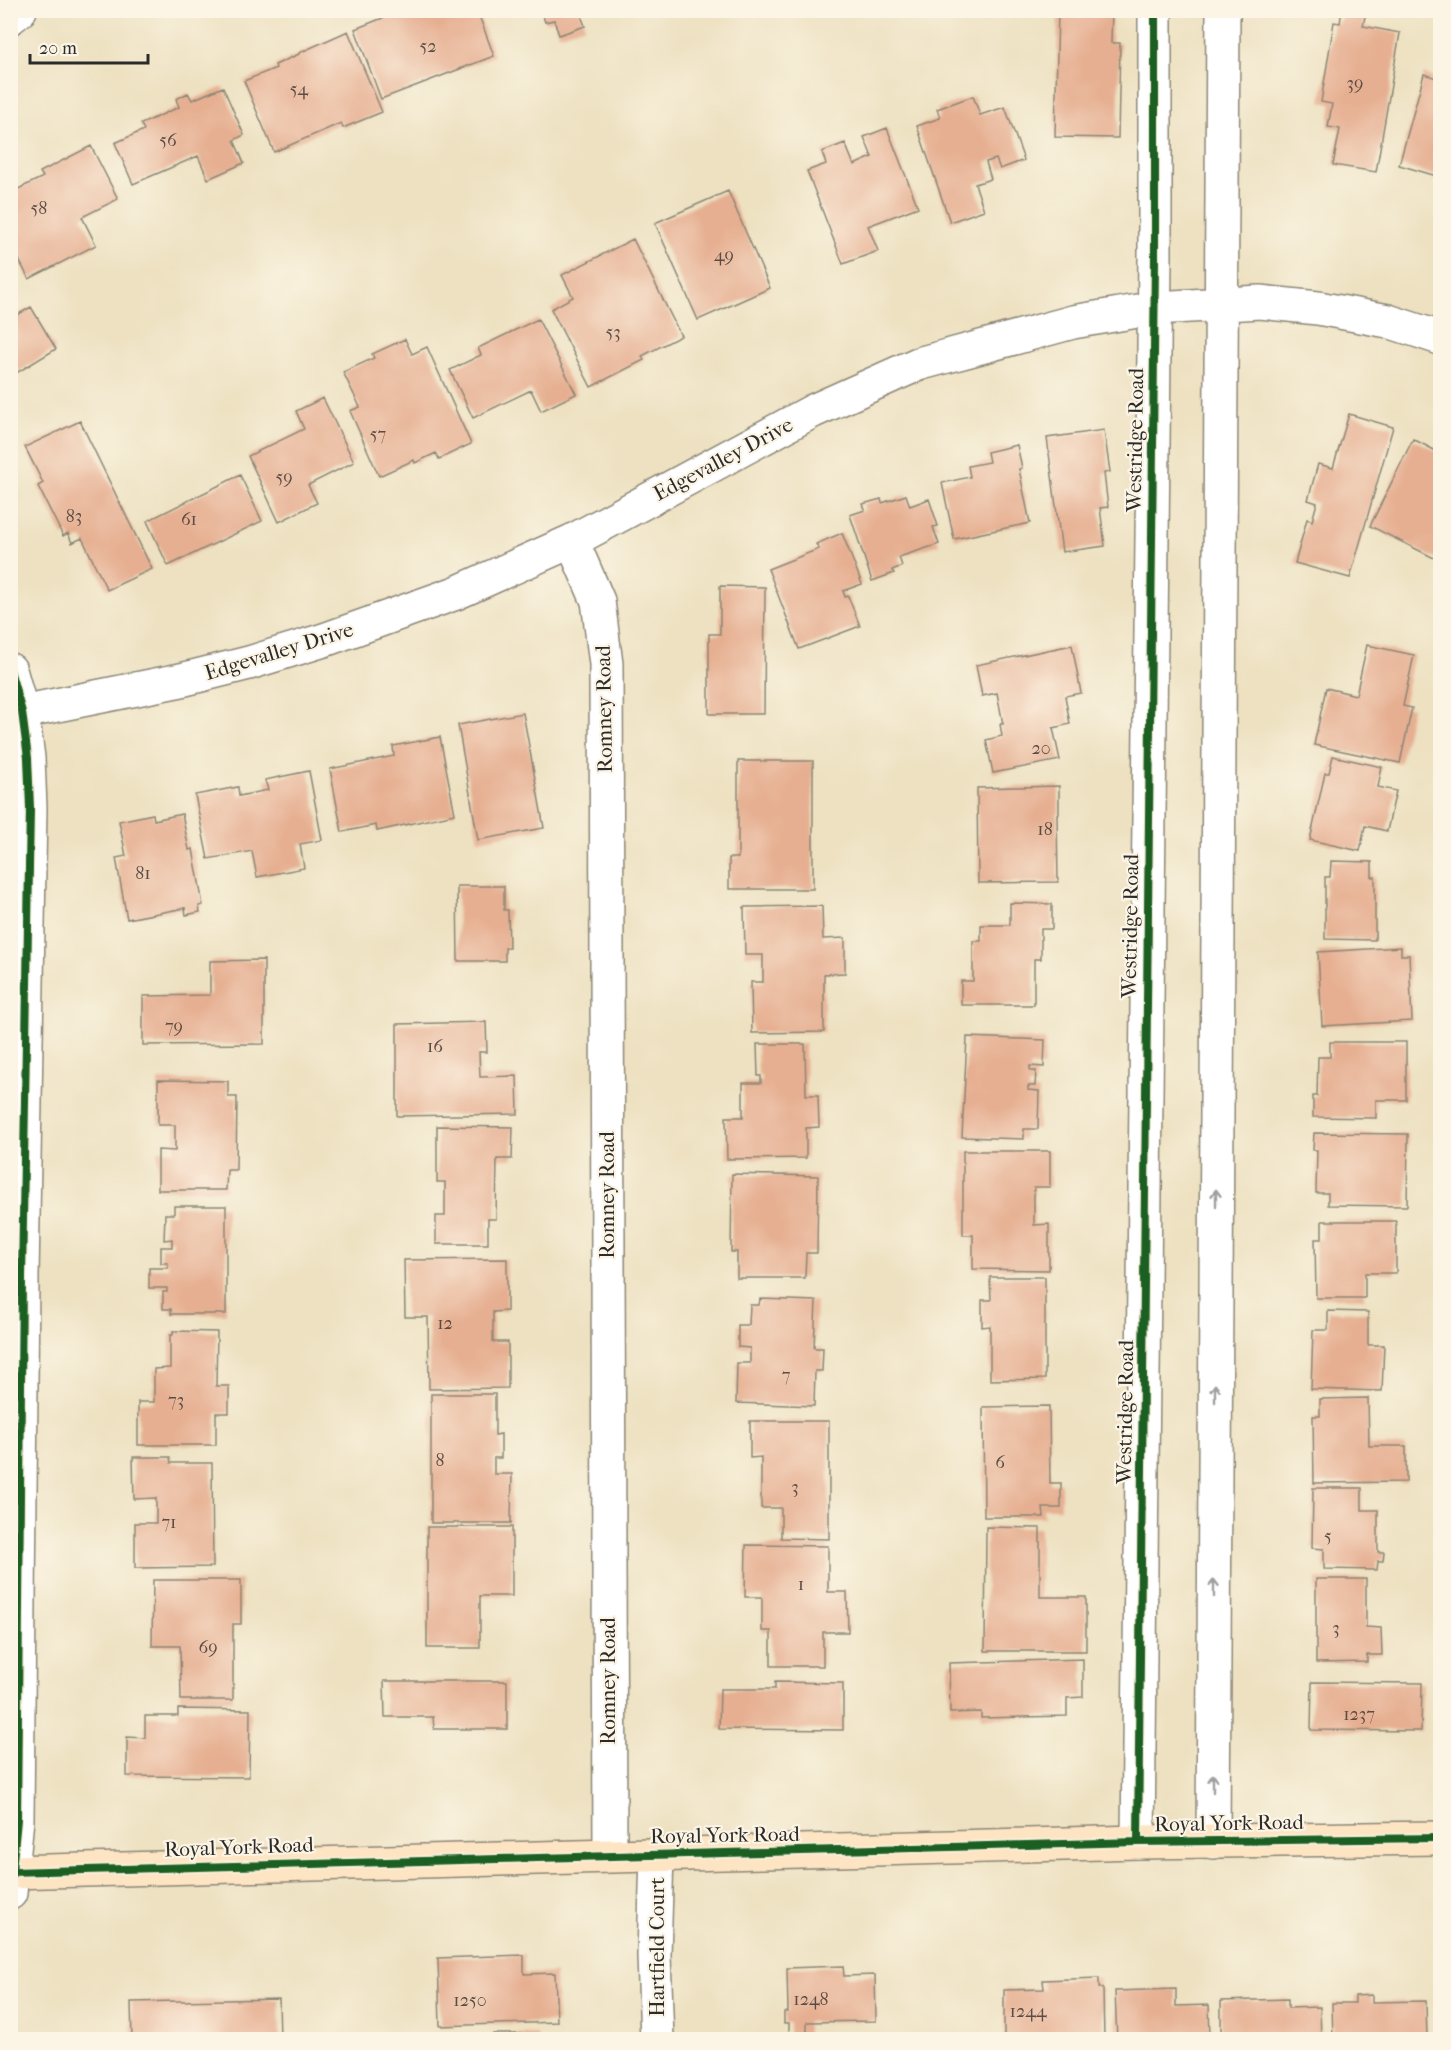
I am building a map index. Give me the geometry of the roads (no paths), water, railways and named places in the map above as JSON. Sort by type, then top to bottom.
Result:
[{"type":"main road","name":"Royal York Road","points":[[11,1879],[610,1855],[1138,1842],[1440,1838]]},
{"type":"street","points":[[10,18],[20,10]]},
{"type":"street","name":"Westridge Road","points":[[1138,1842],[1155,308],[1155,10]]},
{"type":"street","points":[[1213,1842],[1223,10]]},
{"type":"street","name":"Edgevalley Drive","points":[[22,712],[181,680],[260,660],[456,593],[572,541],[813,411],[918,364],[1073,322],[1155,308],[1220,303],[1260,303],[1318,308],[1388,321],[1440,338]]},
{"type":"street","name":"Romney Road","points":[[572,541],[598,601],[606,664],[610,1855]]},
{"type":"street","points":[[10,670],[22,712],[28,758],[30,808],[17,1819],[11,1879]]},
{"type":"street","name":"Hartfield Court","points":[[657,1855],[654,1955],[657,2040]]}]
